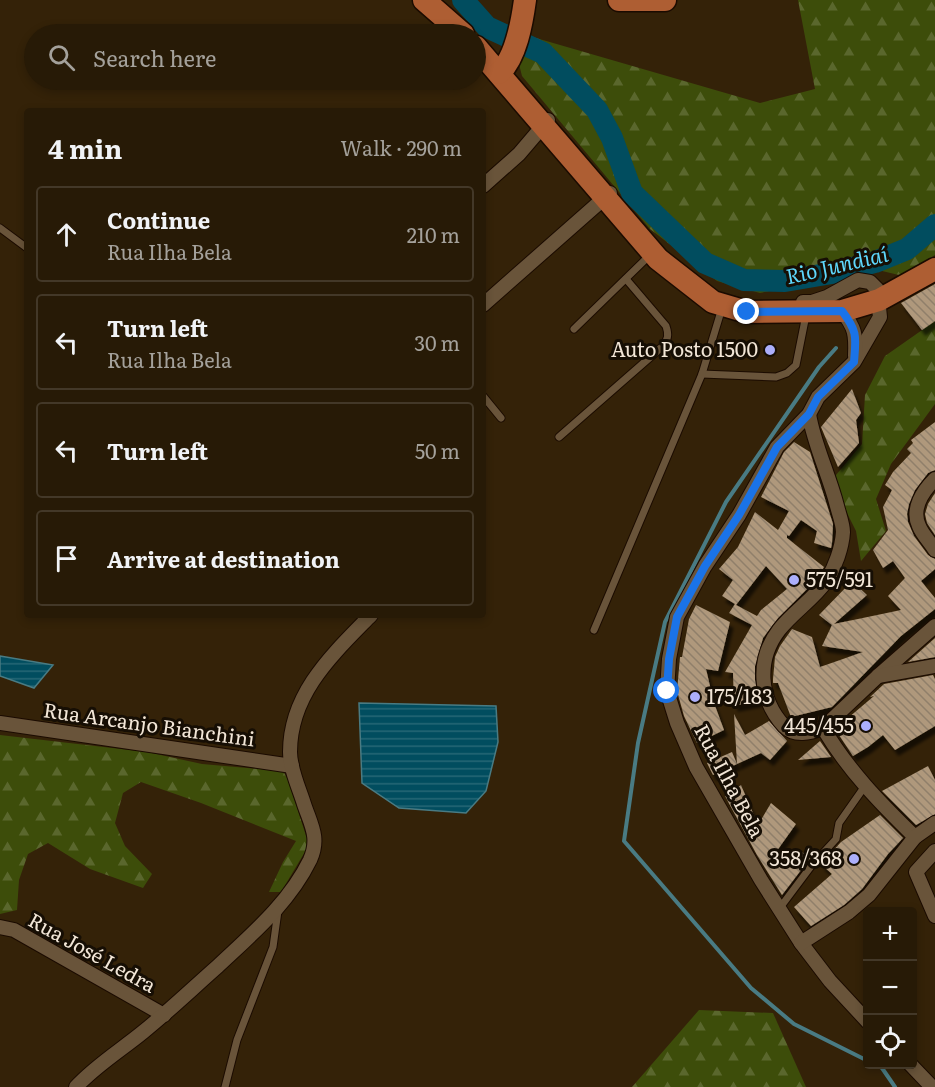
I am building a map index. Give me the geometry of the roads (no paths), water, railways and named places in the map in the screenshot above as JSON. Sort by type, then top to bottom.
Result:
[{"type":"main road","points":[[424,0],[452,24]]},
{"type":"main road","points":[[619,0],[665,0]]},
{"type":"main road","points":[[505,66],[521,26],[524,5]]},
{"type":"main road","points":[[486,54],[505,66],[546,122],[656,250],[658,259],[713,302],[727,302],[747,312],[809,308],[848,319],[878,310],[935,269]]},
{"type":"street","points":[[486,183],[519,154],[546,122]]},
{"type":"street","points":[[486,302],[608,194]]},
{"type":"street","points":[[809,308],[858,280],[870,282],[877,289],[878,310]]},
{"type":"street","name":"Rua Ilha Bela","points":[[863,1018],[830,981],[779,909],[696,767],[677,723],[667,691],[669,659],[677,617],[705,566],[739,515],[777,447],[809,414],[818,397],[854,362],[878,310]]},
{"type":"street","points":[[848,319],[856,340],[854,362]]},
{"type":"street","points":[[809,414],[812,435],[831,481],[843,530],[841,548],[826,580],[778,631],[768,652],[762,676],[776,717],[789,731],[800,734],[823,728],[935,626]]},
{"type":"street","points":[[935,479],[918,502],[918,525],[935,550]]},
{"type":"street","points":[[76,1087],[164,1016],[278,908],[310,860],[316,842],[314,828],[292,766],[290,751],[296,711],[303,695],[322,666],[368,618]]},
{"type":"street","points":[[878,676],[935,666]]},
{"type":"street","name":"Rua Arcanjo Bianchini","points":[[0,723],[292,766]]},
{"type":"street","points":[[823,728],[842,759],[877,801],[915,837]]},
{"type":"street","points":[[801,943],[849,912],[869,895],[915,837],[935,823]]},
{"type":"street","points":[[934,913],[916,872],[935,851]]},
{"type":"street","name":"Rua José Ledra","points":[[0,927],[14,930],[164,1016]]},
{"type":"street","points":[[914,1069],[932,1087]]},
{"type":"lane","points":[[0,228],[24,246]]},
{"type":"lane","points":[[574,329],[656,250]]},
{"type":"lane","points":[[559,437],[668,340],[666,326],[626,279]]},
{"type":"lane","points":[[594,630],[702,374],[727,302]]},
{"type":"lane","points":[[702,374],[776,377],[787,373],[796,365],[809,308]]},
{"type":"lane","points":[[486,400],[501,418]]},
{"type":"lane","points":[[779,909],[812,865],[836,839],[838,823],[865,786]]},
{"type":"lane","points":[[225,1087],[237,1040],[273,947],[278,908]]},
{"type":"water","points":[[0,656],[53,665],[34,688],[0,676]]},
{"type":"water","points":[[359,703],[496,706],[498,742],[486,791],[466,813],[399,808],[362,783]]},
{"type":"waterway","name":"Rio Jundiaí","points":[[463,0],[484,24]]},
{"type":"waterway","name":"Rio Jundiaí","points":[[486,26],[543,53],[597,110],[612,138],[632,193],[705,263],[744,280],[785,281],[838,272],[875,262],[907,249],[935,225]]},
{"type":"waterway","points":[[899,262],[907,249]]},
{"type":"waterway","points":[[836,348],[819,367],[726,502],[665,622],[638,743],[624,841],[751,988],[794,1024],[863,1058]]},
{"type":"waterway","points":[[883,1069],[895,1087]]},
{"type":"place","name":"Auto Posto 1500","points":[[770,350]]},
{"type":"place","name":"575/591","points":[[794,580]]},
{"type":"place","name":"175/183","points":[[695,697]]},
{"type":"place","name":"445/455","points":[[866,726]]},
{"type":"place","name":"358/368","points":[[854,859]]}]
